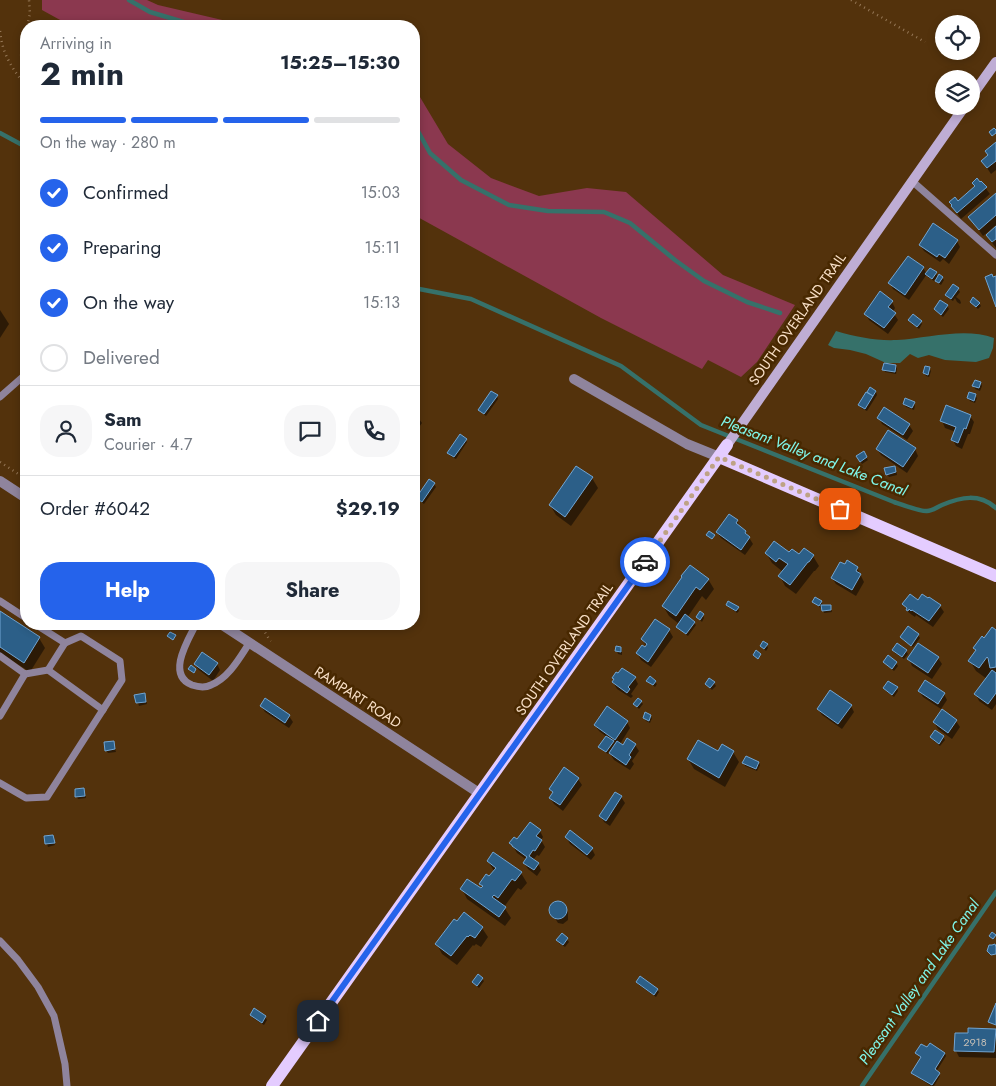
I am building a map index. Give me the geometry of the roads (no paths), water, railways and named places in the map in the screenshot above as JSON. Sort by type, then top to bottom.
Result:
[{"type":"main road","points":[[980,85],[996,63]]},
{"type":"main road","name":"SOUTH OVERLAND TRAIL","points":[[272,1086],[719,457],[959,115]]},
{"type":"main road","points":[[719,457],[996,576]]},
{"type":"street","points":[[574,380],[687,444],[719,457]]},
{"type":"street","points":[[0,481],[20,494]]},
{"type":"street","name":"RAMPART ROAD","points":[[231,630],[479,794]]},
{"type":"lane","points":[[912,181],[996,255]]},
{"type":"lane","points":[[0,396],[20,379]]},
{"type":"lane","points":[[0,601],[20,614]]},
{"type":"lane","points":[[44,630],[65,643]]},
{"type":"lane","points":[[193,630],[180,659],[179,670],[183,678],[196,687],[210,686],[225,675],[250,642]]},
{"type":"lane","points":[[0,783],[26,798],[47,797],[122,680],[120,662],[81,636],[65,643],[48,670]]},
{"type":"lane","points":[[0,656],[25,674],[48,670],[103,710]]},
{"type":"lane","points":[[0,716],[25,674]]},
{"type":"lane","points":[[0,941],[18,960],[38,987],[54,1016],[65,1064],[67,1086]]},
{"type":"water","points":[[836,331],[882,340],[959,333],[971,333],[994,338],[989,358],[976,362],[945,360],[929,355],[918,358],[910,354],[900,363],[886,363],[866,354],[834,348],[828,345]]},
{"type":"waterway","points":[[129,0],[150,12],[177,20]]},
{"type":"waterway","name":"Pleasant Valley and Lake Canal","points":[[0,133],[20,144]]},
{"type":"waterway","points":[[420,135],[430,153],[461,180],[509,205],[548,211],[604,212],[630,223],[704,281],[747,302],[780,313]]},
{"type":"waterway","name":"Pleasant Valley and Lake Canal","points":[[420,289],[471,299],[621,366],[701,425],[894,502],[927,511],[963,498],[976,498],[990,503],[996,508]]},
{"type":"waterway","name":"Pleasant Valley and Lake Canal","points":[[862,1086],[996,892]]}]
